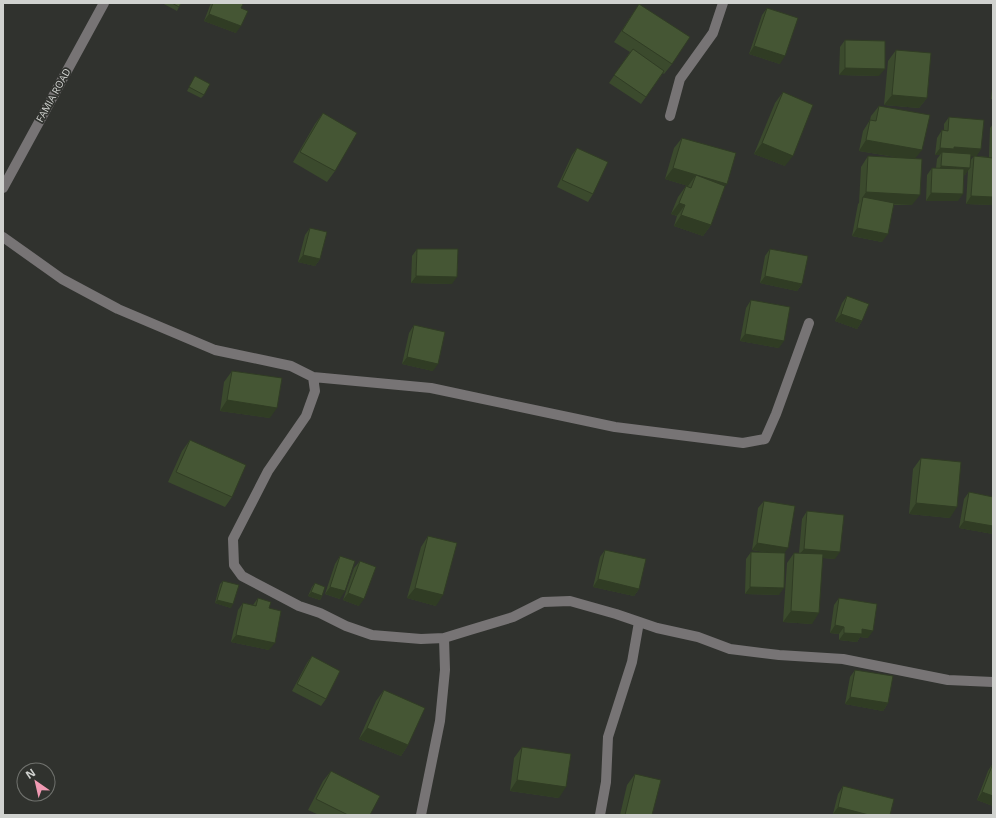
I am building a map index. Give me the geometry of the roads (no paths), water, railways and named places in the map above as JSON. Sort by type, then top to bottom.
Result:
[{"type":"street","name":"FAMIA ROAD","points":[[3,188],[104,3]]},
{"type":"street","points":[[670,116],[680,79],[713,33],[723,3]]},
{"type":"street","points":[[3,237],[62,280],[118,309],[215,350],[291,366],[313,377],[431,388],[615,427],[743,443],[765,439],[776,414],[809,322]]},
{"type":"street","points":[[313,377],[315,391],[306,416],[268,471],[233,539],[234,565],[242,576],[279,597],[299,606],[320,613],[346,626],[372,635],[444,638],[513,617],[543,602],[570,601],[616,614],[657,628],[698,637],[730,649],[779,656],[843,659],[948,680],[993,682]]},
{"type":"street","points":[[600,815],[606,782],[608,737],[632,662],[639,622]]},
{"type":"street","points":[[421,815],[440,721],[445,670],[444,638]]}]
